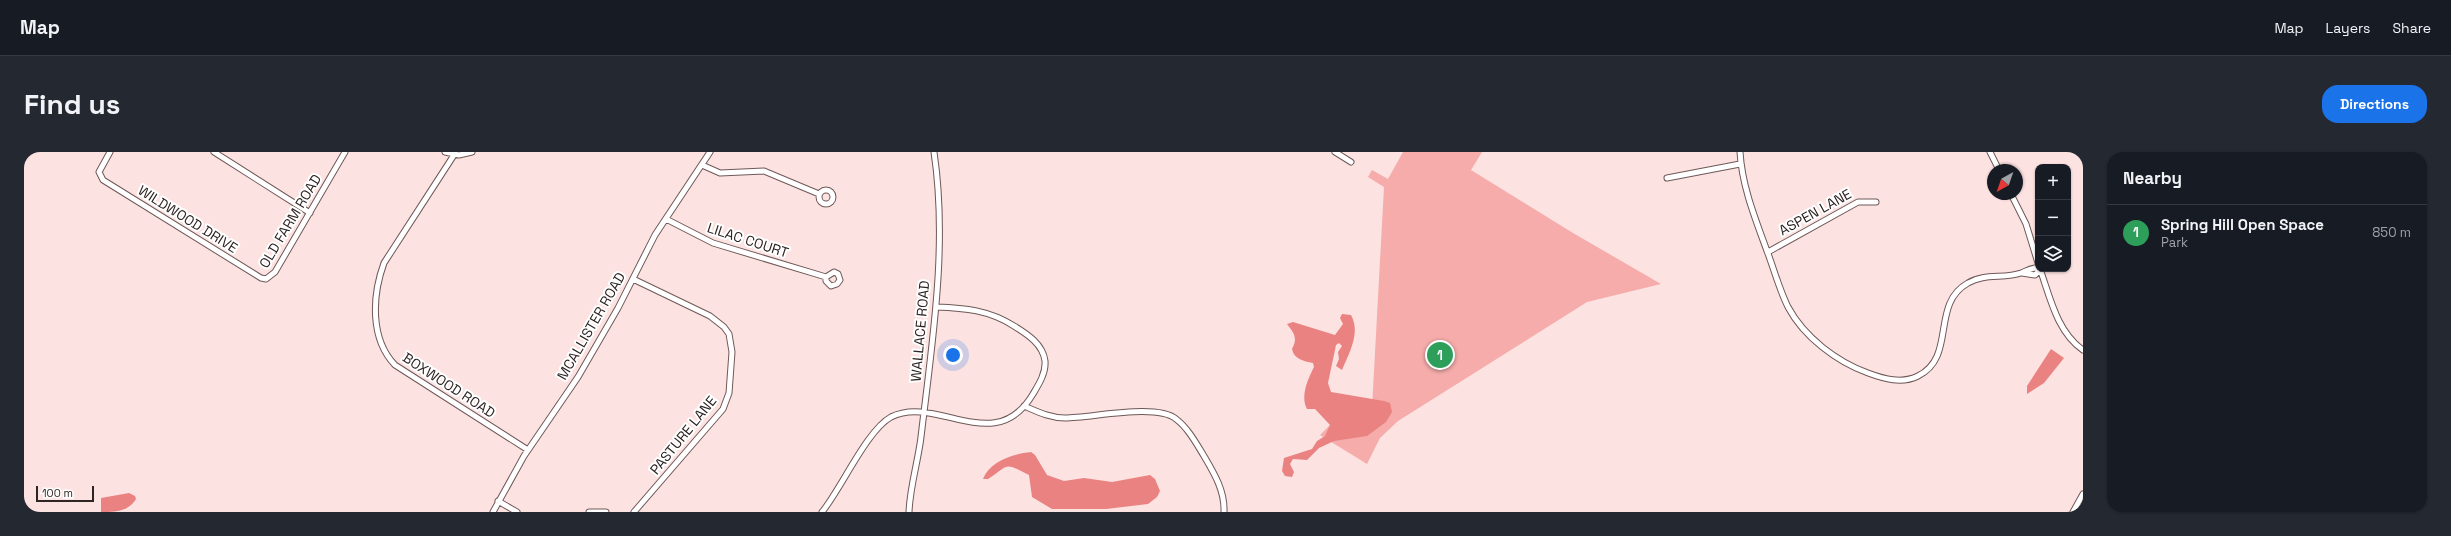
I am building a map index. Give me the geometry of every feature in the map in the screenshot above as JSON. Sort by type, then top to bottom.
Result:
[{"type":"street","name":"WILDWOOD DRIVE","points":[[110,152],[99,170],[99,175],[108,183],[266,279]]},
{"type":"street","points":[[214,152],[310,213]]},
{"type":"street","name":"OLD FARM ROAD","points":[[266,279],[274,274],[345,152]]},
{"type":"street","points":[[445,152],[454,155],[472,152]]},
{"type":"street","name":"MCALLISTER ROAD","points":[[493,512],[528,450],[578,376],[666,219],[710,152]]},
{"type":"street","name":"WALLACE ROAD","points":[[909,512],[924,412],[936,307],[940,203],[934,152]]},
{"type":"street","points":[[1335,152],[1351,162]]},
{"type":"street","points":[[1740,152],[1740,164],[1748,196],[1783,297],[1793,315],[1805,330],[1846,364],[1892,380],[1910,379],[1926,371],[1933,365],[1941,348],[1948,304],[1962,286],[1978,279],[2022,273],[2035,268]]},
{"type":"street","points":[[1990,152],[1996,164]]},
{"type":"street","name":"BOXWOOD ROAD","points":[[454,155],[384,263],[379,280],[376,316],[377,334],[384,351],[395,365],[528,450]]},
{"type":"street","points":[[1667,178],[1740,164]]},
{"type":"street","points":[[702,165],[720,173],[764,171],[819,194]]},
{"type":"street","points":[[2014,200],[2026,224],[2035,253]]},
{"type":"street","name":"ASPEN LANE","points":[[1768,252],[1858,202],[1876,202]]},
{"type":"street","name":"LILAC COURT","points":[[666,219],[686,231],[720,246],[826,276]]},
{"type":"street","points":[[2041,272],[2062,326],[2069,337],[2083,350]]},
{"type":"street","name":"PASTURE LANE","points":[[633,279],[718,321],[729,334],[732,352],[729,393],[723,409],[634,512]]},
{"type":"street","points":[[822,512],[885,421],[901,414],[924,412],[986,423],[1004,420],[1016,414],[1024,406],[1040,382],[1045,365],[1044,356],[1034,341],[993,314],[936,307]]},
{"type":"street","points":[[1024,406],[1047,416],[1064,418],[1150,412],[1168,414],[1182,425],[1208,462],[1223,495],[1224,512]]},
{"type":"street","points":[[2073,512],[2083,494]]},
{"type":"street","points":[[498,501],[517,512]]},
{"type":"street","points":[[589,512],[606,512]]},
{"type":"shaded area","points":[[1403,152],[1482,152],[1471,170],[1573,233],[1661,284],[1587,302],[1398,421],[1380,438],[1367,464],[1320,435],[1344,411],[1372,408],[1384,187],[1368,177],[1372,170],[1388,179]]},
{"type":"shaded area","points":[[1342,314],[1351,315],[1355,329],[1351,350],[1342,370],[1336,366],[1339,359],[1338,352],[1342,346],[1339,343],[1336,345],[1328,383],[1331,392],[1384,401],[1390,403],[1392,412],[1386,422],[1367,436],[1334,441],[1319,448],[1307,460],[1293,459],[1290,464],[1294,472],[1292,477],[1285,476],[1282,471],[1284,458],[1312,449],[1317,441],[1325,436],[1330,425],[1315,409],[1307,409],[1304,399],[1305,393],[1307,382],[1314,367],[1313,363],[1302,360],[1293,352],[1292,349],[1295,339],[1292,330],[1287,324],[1293,322],[1335,335],[1343,324],[1340,318]]},
{"type":"shaded area","points":[[2051,349],[2064,358],[2044,383],[2027,394],[2027,386]]},
{"type":"shaded area","points":[[1031,452],[1035,455],[1047,475],[1064,481],[1084,478],[1112,482],[1150,475],[1155,479],[1160,491],[1157,497],[1148,504],[1106,509],[1052,509],[1032,497],[1029,475],[1015,468],[1007,466],[988,479],[983,479],[991,467],[997,463],[1010,457]]},
{"type":"shaded area","points":[[129,493],[135,496],[136,499],[129,507],[116,511],[101,512],[101,498]]},
{"type":"place","name":"Spring Hill Open Space","points":[[1440,355]]}]
